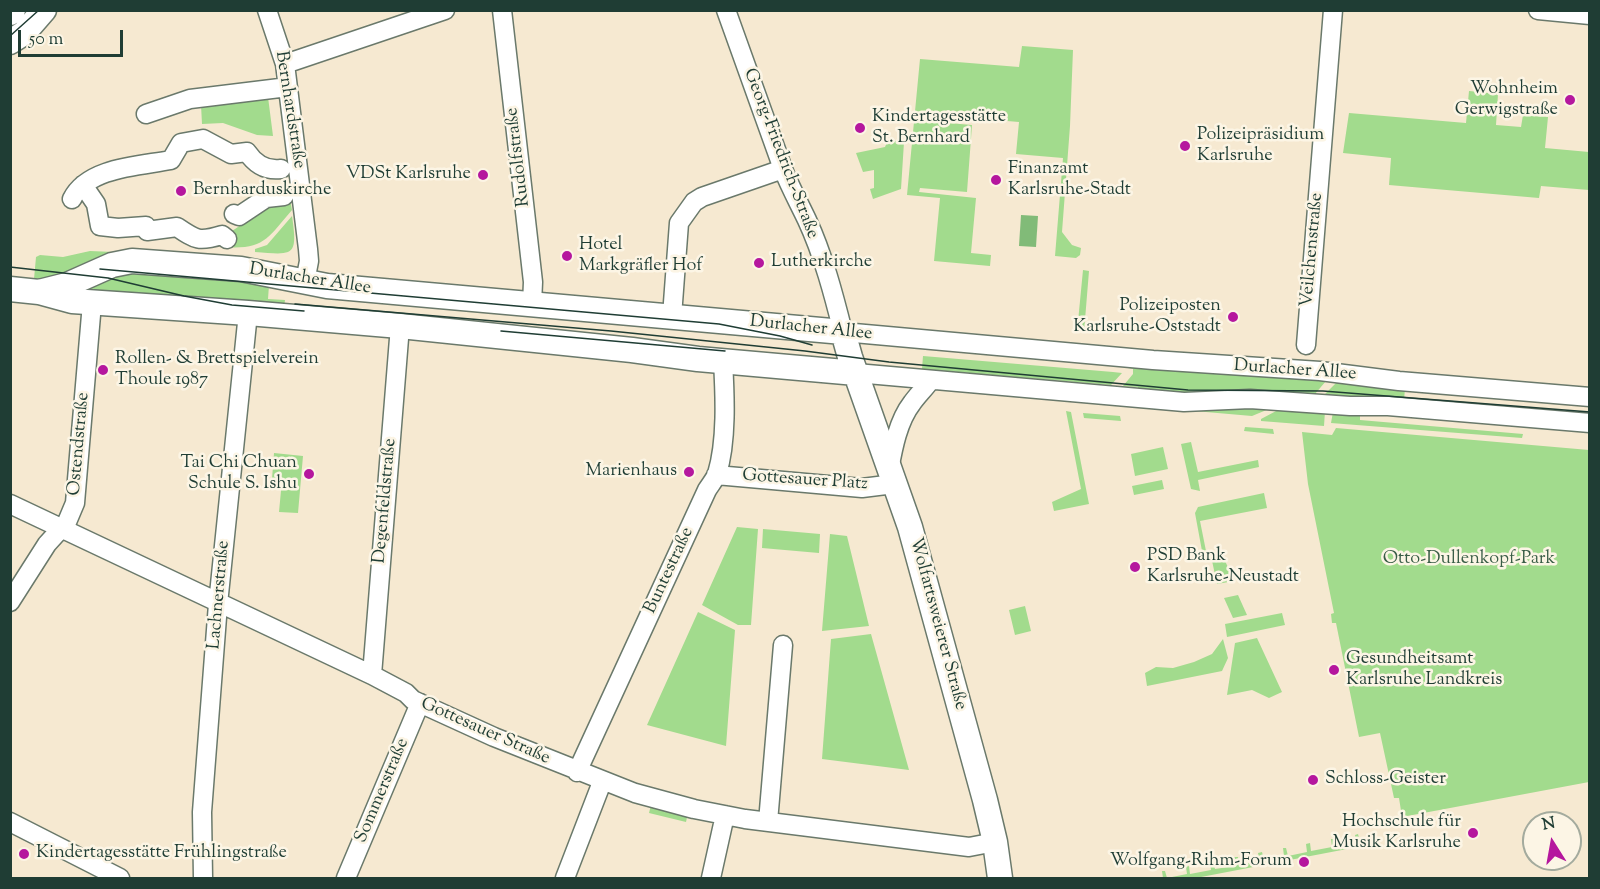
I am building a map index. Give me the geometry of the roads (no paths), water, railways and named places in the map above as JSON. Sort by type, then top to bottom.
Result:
[{"type":"main road","points":[[10,42],[24,33],[44,10]]},
{"type":"main road","name":"Durlacher Allee","points":[[39,292],[67,285],[112,265],[132,261],[241,269],[327,286],[843,332]]},
{"type":"main road","name":"Durlacher Allee","points":[[10,289],[39,292],[72,301],[400,326],[632,350],[723,362],[856,374]]},
{"type":"main road","name":"Wolfartsweierer Straße","points":[[843,332],[910,527],[995,842],[1000,879]]},
{"type":"street","name":"Bernhardstraße","points":[[267,10],[285,64],[308,249],[309,261],[304,282]]},
{"type":"street","points":[[285,64],[445,10]]},
{"type":"street","name":"Rudolfstraße","points":[[502,10],[534,282],[532,303]]},
{"type":"street","name":"Georg-Friedrich-Straße","points":[[726,10],[783,169],[807,222],[836,303],[843,332]]},
{"type":"street","name":"Veilchenstraße","points":[[1306,345],[1333,10]]},
{"type":"street","points":[[1538,10],[1590,15]]},
{"type":"street","points":[[146,114],[190,99],[288,87]]},
{"type":"street","points":[[203,139],[229,157],[247,152],[254,163],[278,169],[281,197],[266,198],[237,215],[225,237],[204,241],[195,239],[177,227],[147,231],[146,225],[118,228],[100,226],[96,204],[78,192],[108,171],[124,165],[169,158],[181,143],[203,139]]},
{"type":"street","points":[[672,316],[680,223],[687,210],[702,197],[783,169]]},
{"type":"street","name":"Ostendstraße","points":[[10,602],[47,544],[72,514],[75,503],[92,303]]},
{"type":"street","name":"Lachnerstraße","points":[[203,879],[202,812],[218,604],[248,313]]},
{"type":"street","name":"Degenfeldstraße","points":[[372,675],[400,326]]},
{"type":"street","name":"Durlacher Allee","points":[[843,332],[1153,360],[1320,371],[1399,381],[1590,397]]},
{"type":"street","name":"Buntestraße","points":[[577,772],[716,475],[722,436],[723,362]]},
{"type":"street","name":"Durlacher Allee","points":[[856,374],[1184,402],[1242,399],[1388,406],[1590,423]]},
{"type":"street","points":[[892,477],[900,427],[905,414],[930,381]]},
{"type":"street","name":"Gottesauer Platz","points":[[716,475],[862,488],[892,477]]},
{"type":"street","name":"Gottesauer Straße","points":[[10,504],[372,675],[420,703],[494,738],[635,794],[725,815],[768,822],[969,847],[995,842]]},
{"type":"street","points":[[768,822],[783,645]]},
{"type":"street","name":"Sommerstraße","points":[[346,879],[420,703]]},
{"type":"street","points":[[566,879],[602,782]]},
{"type":"street","points":[[711,879],[725,815]]},
{"type":"street","points":[[10,822],[120,879]]},
{"type":"tram line","points":[[10,36],[39,10]]},
{"type":"tram line","points":[[10,267],[108,278],[232,305],[304,311]]},
{"type":"tram line","points":[[100,269],[719,324],[812,345]]},
{"type":"tram line","points":[[295,304],[611,331],[889,362],[1188,390],[1323,391],[1590,412]]},
{"type":"tram line","points":[[501,331],[725,351]]},
{"type":"place","name":"Wohnheim Gerwigstraße","points":[[1570,100]]},
{"type":"place","name":"Kindertagesstätte St. Bernhard","points":[[860,128]]},
{"type":"place","name":"Polizeipräsidium Karlsruhe","points":[[1185,146]]},
{"type":"place","name":"VDSt Karlsruhe","points":[[483,175]]},
{"type":"place","name":"Finanzamt Karlsruhe-Stadt","points":[[996,180]]},
{"type":"place","name":"Bernharduskirche","points":[[181,191]]},
{"type":"place","name":"Hotel Markgräfler Hof","points":[[567,256]]},
{"type":"place","name":"Lutherkirche","points":[[759,263]]},
{"type":"place","name":"Polizeiposten Karlsruhe-Oststadt","points":[[1233,317]]},
{"type":"place","name":"Rollen- & Brettspielverein Thoule 1987","points":[[103,370]]},
{"type":"place","name":"Marienhaus","points":[[689,472]]},
{"type":"place","name":"Tai Chi Chuan Schule S. Ishu","points":[[309,474]]},
{"type":"place","name":"PSD Bank Karlsruhe-Neustadt","points":[[1135,567]]},
{"type":"place","name":"Gesundheitsamt Karlsruhe Landkreis","points":[[1334,670]]},
{"type":"place","name":"Schloss-Geister","points":[[1313,780]]},
{"type":"place","name":"Hochschule für Musik Karlsruhe","points":[[1473,833]]},
{"type":"place","name":"Kindertagesstätte Frühlingstraße","points":[[24,854]]},
{"type":"place","name":"Wolfgang-Rihm-Forum","points":[[1304,862]]},
{"type":"park label","name":"Otto-Dullenkopf-Park","points":[[1469,560]]}]
